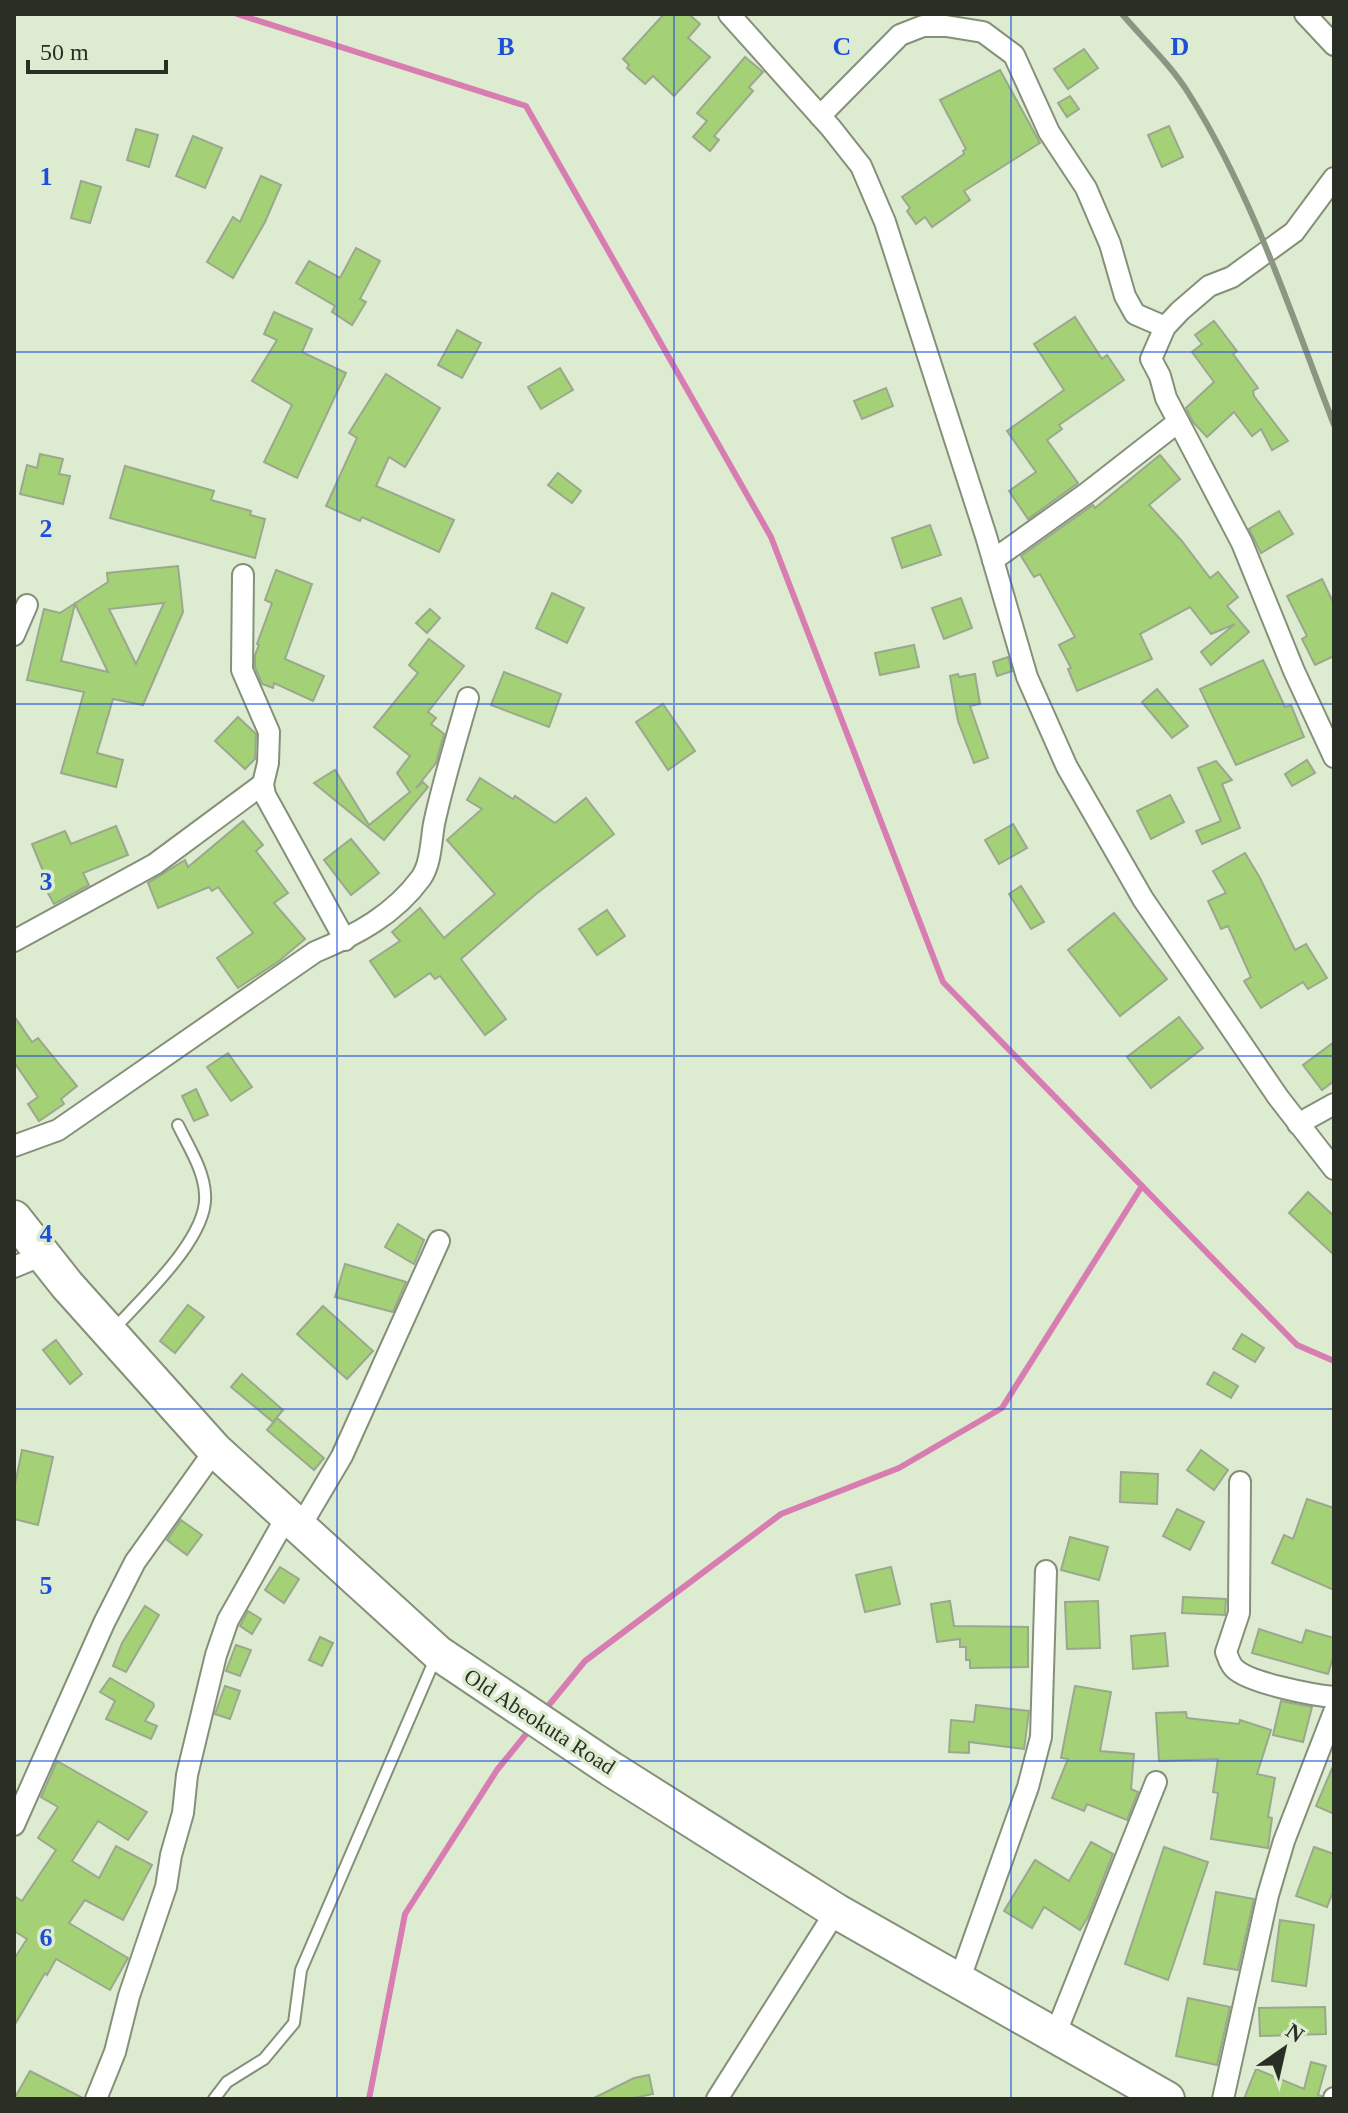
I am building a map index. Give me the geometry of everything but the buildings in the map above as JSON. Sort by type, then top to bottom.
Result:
[{"type":"highway","name":"Old Abeokuta Road","points":[[14,1218],[29,1261],[110,1334],[215,1450],[438,1653],[611,1769],[836,1911],[1167,2099]]},
{"type":"street","points":[[729,14],[861,166],[885,222],[993,560],[1027,677],[1067,767],[1143,899],[1298,1124],[1334,1169]]},
{"type":"street","points":[[1305,14],[1334,45]]},
{"type":"street","points":[[820,116],[900,35],[923,26],[983,32],[1014,55],[1049,132],[1086,188],[1110,244],[1125,296],[1135,314],[1165,327]]},
{"type":"street","points":[[1334,178],[1294,232],[1232,277],[1209,286],[1165,327],[1151,359],[1178,422],[1242,543],[1294,671],[1334,757]]},
{"type":"street","points":[[993,560],[1087,493],[1178,422]]},
{"type":"street","points":[[243,575],[242,670],[269,732],[268,763],[263,784],[265,795],[345,940]]},
{"type":"street","points":[[14,635],[27,605]]},
{"type":"street","points":[[14,1146],[58,1130],[289,969],[315,952],[345,940],[379,920],[422,877],[427,866],[434,824],[468,698]]},
{"type":"street","points":[[14,941],[155,864],[263,784]]},
{"type":"street","points":[[1298,1124],[1334,1104]]},
{"type":"street","points":[[96,2099],[115,2052],[129,1996],[166,1887],[183,1813],[187,1775],[216,1655],[228,1620],[342,1456],[439,1241]]},
{"type":"street","points":[[14,1825],[104,1623],[135,1562],[215,1450]]},
{"type":"street","points":[[1240,1482],[1239,1613],[1226,1652],[1233,1667],[1247,1676],[1313,1695],[1334,1697]]},
{"type":"street","points":[[959,1981],[1028,1787],[1041,1737],[1046,1571]]},
{"type":"street","points":[[1223,2099],[1276,1868],[1334,1712]]},
{"type":"street","points":[[1055,2035],[1156,1782]]},
{"type":"street","points":[[717,2099],[836,1911]]},
{"type":"lane","points":[[110,1334],[166,1271],[200,1226],[206,1194],[195,1157],[178,1125]]},
{"type":"lane","points":[[214,2099],[227,2082],[264,2059],[294,2023],[301,1970],[438,1653]]},
{"type":"waterway","points":[[237,14],[526,106],[771,537],[943,982],[1297,1345],[1334,1361]]},
{"type":"waterway","points":[[549,1705],[585,1661],[781,1514],[899,1468],[1002,1408],[1142,1186]]},
{"type":"waterway","points":[[369,2099],[405,1914],[497,1770],[527,1733]]},
{"type":"railway","points":[[1122,14],[1182,83],[1233,173],[1269,256],[1334,425]]}]
